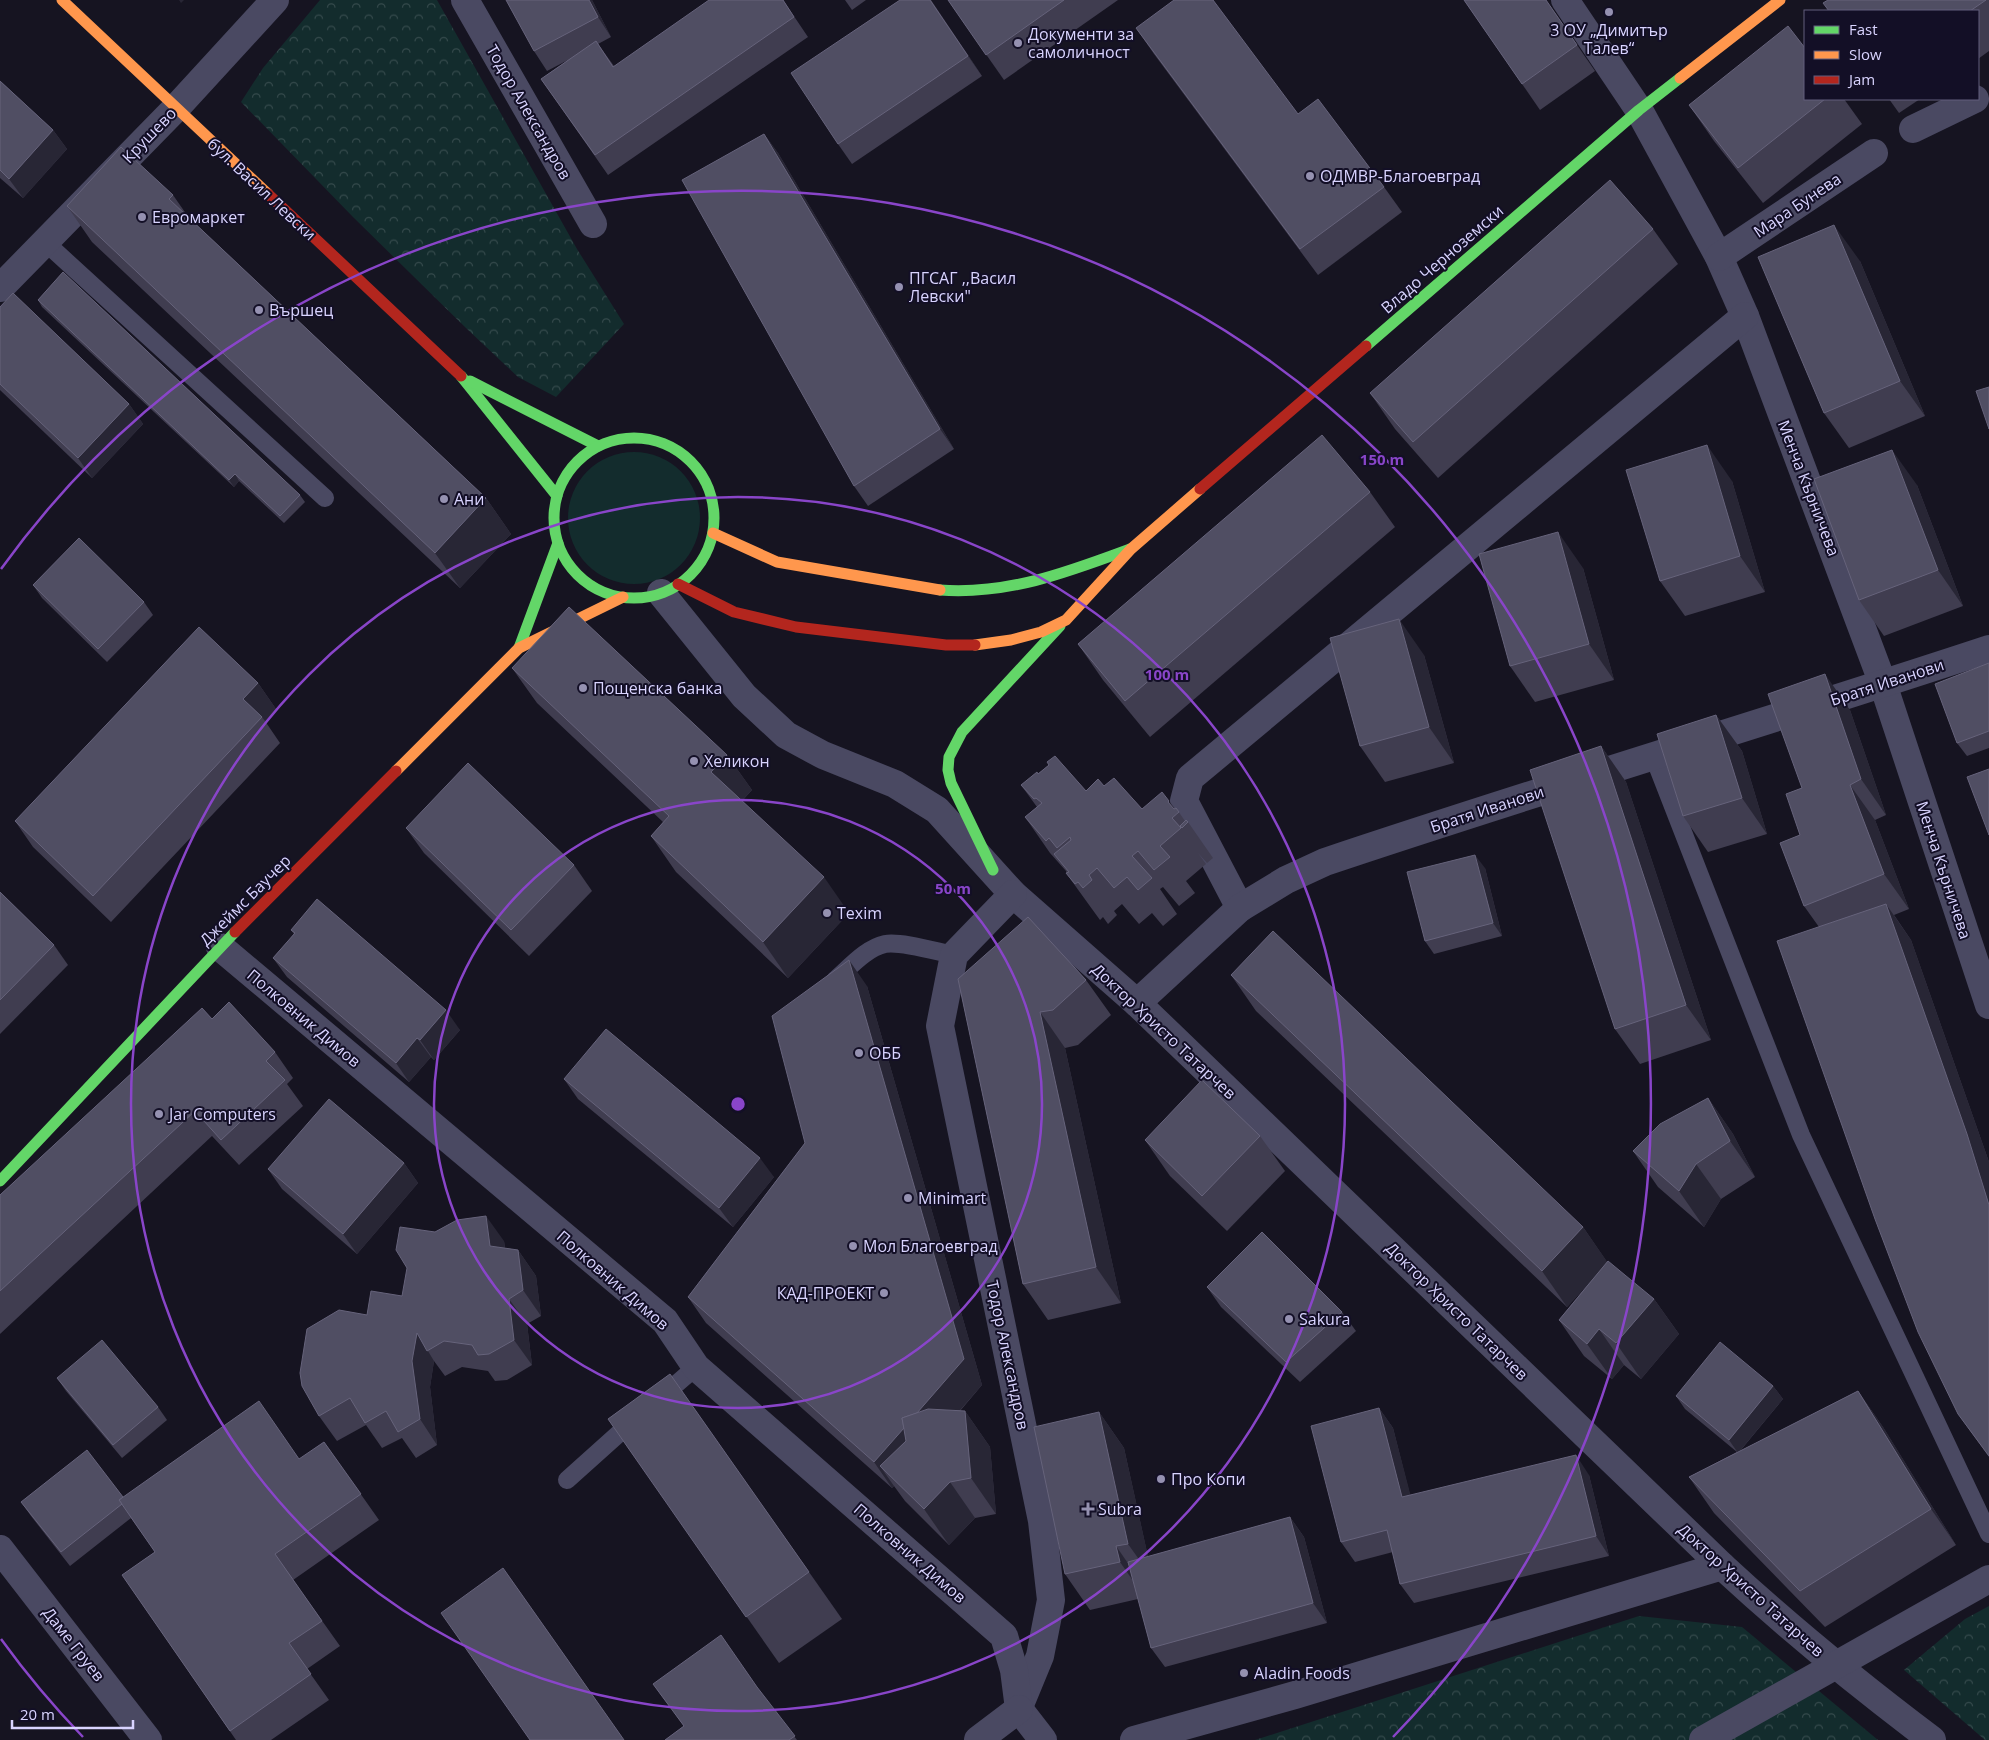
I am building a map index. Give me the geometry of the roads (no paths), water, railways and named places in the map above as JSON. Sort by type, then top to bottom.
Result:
[{"type":"street","name":"бул. Васил Левски","points":[[62,0],[462,377],[557,496]]},
{"type":"street","name":"Крушево","points":[[0,288],[176,108],[275,0]]},
{"type":"street","name":"Тодор Александров","points":[[465,0],[593,224]]},
{"type":"street","name":"Менча Кърничева","points":[[1565,0],[1639,110],[1719,256],[1745,316],[1883,684],[1989,1005]]},
{"type":"street","name":"Владо Черноземски","points":[[1131,549],[1639,110],[1780,0]]},
{"type":"street","points":[[1913,129],[1972,100]]},
{"type":"street","name":"Мара Бунева","points":[[1719,256],[1874,153]]},
{"type":"street","points":[[1240,908],[1184,801],[1190,778],[1745,316]]},
{"type":"street","name":"бул. Васил Левски","points":[[462,377],[598,446]]},
{"type":"street","points":[[622,438],[648,439],[672,447],[692,462],[706,483],[714,508],[713,534],[706,553],[694,570],[670,589],[642,598],[623,597],[601,591],[582,579],[568,562],[558,543],[554,519],[557,496],[566,476],[580,458],[598,446],[622,438]]},
{"type":"street","points":[[713,534],[777,562],[942,590],[998,589],[1064,573],[1131,549]]},
{"type":"street","points":[[519,648],[558,543]]},
{"type":"street","points":[[993,870],[951,783],[948,770],[949,757],[962,732],[976,715],[1131,549]]},
{"type":"street","points":[[670,589],[734,612],[796,628],[946,645],[982,645],[1012,640],[1041,632],[1066,620]]},
{"type":"street","points":[[670,589],[744,696],[786,735],[823,755],[895,784],[937,810],[993,870]]},
{"type":"street","points":[[519,648],[623,597]]},
{"type":"street","name":"Джеймс Баучер","points":[[0,1181],[220,947],[519,648]]},
{"type":"street","name":"Братя Иванови","points":[[1138,1004],[1240,908],[1286,880],[1325,862],[1653,755],[1989,649]]},
{"type":"street","name":"Доктор Христо Татарчев","points":[[993,870],[1013,894],[1138,1004],[1776,1617],[1932,1740]]},
{"type":"street","points":[[954,955],[1013,894]]},
{"type":"street","name":"Полковник Димов","points":[[220,947],[664,1321],[696,1367],[1004,1636],[1014,1670],[1019,1709]]},
{"type":"street","name":"Тодор Александров","points":[[954,955],[940,1026],[1042,1521],[1051,1600],[1040,1656],[1019,1709]]},
{"type":"street","name":"Даме Груев","points":[[0,1549],[148,1740]]},
{"type":"street","points":[[1134,1740],[1295,1695],[1722,1566]]},
{"type":"street","points":[[1703,1740],[1989,1579]]},
{"type":"street","points":[[978,1740],[1019,1709],[1043,1740]]},
{"type":"lane","points":[[45,242],[325,498]]},
{"type":"lane","points":[[1653,755],[1801,1135],[1989,1534]]},
{"type":"lane","points":[[824,988],[868,953],[886,944],[954,955]]},
{"type":"lane","points":[[567,1480],[696,1367]]},
{"type":"place","name":"3 ОУ „Димитър Талев“","points":[[1609,12]]},
{"type":"place","name":"Документи за самоличност","points":[[1018,43]]},
{"type":"place","name":"ОДМВР-Благоевград","points":[[1310,176]]},
{"type":"place","name":"Евромаркет","points":[[142,217]]},
{"type":"place","name":"ПГСАГ ,,Васил Левски\"","points":[[899,287]]},
{"type":"place","name":"Вършец","points":[[259,310]]},
{"type":"place","name":"Ани","points":[[444,499]]},
{"type":"place","name":"Пощенска банка","points":[[583,688]]},
{"type":"place","name":"Хеликон","points":[[694,761]]},
{"type":"place","name":"Texim","points":[[827,913]]},
{"type":"place","name":"ОББ","points":[[859,1053]]},
{"type":"place","name":"Jar Computers","points":[[159,1114]]},
{"type":"place","name":"Minimart","points":[[908,1198]]},
{"type":"place","name":"Мол Благоевград","points":[[853,1246]]},
{"type":"place","name":"КАД-ПРОЕКТ","points":[[884,1293]]},
{"type":"place","name":"Sakura","points":[[1289,1319]]},
{"type":"place","name":"Про Копи","points":[[1161,1479]]},
{"type":"place","name":"Subra","points":[[1088,1509]]},
{"type":"place","name":"Aladin Foods","points":[[1244,1673]]}]
